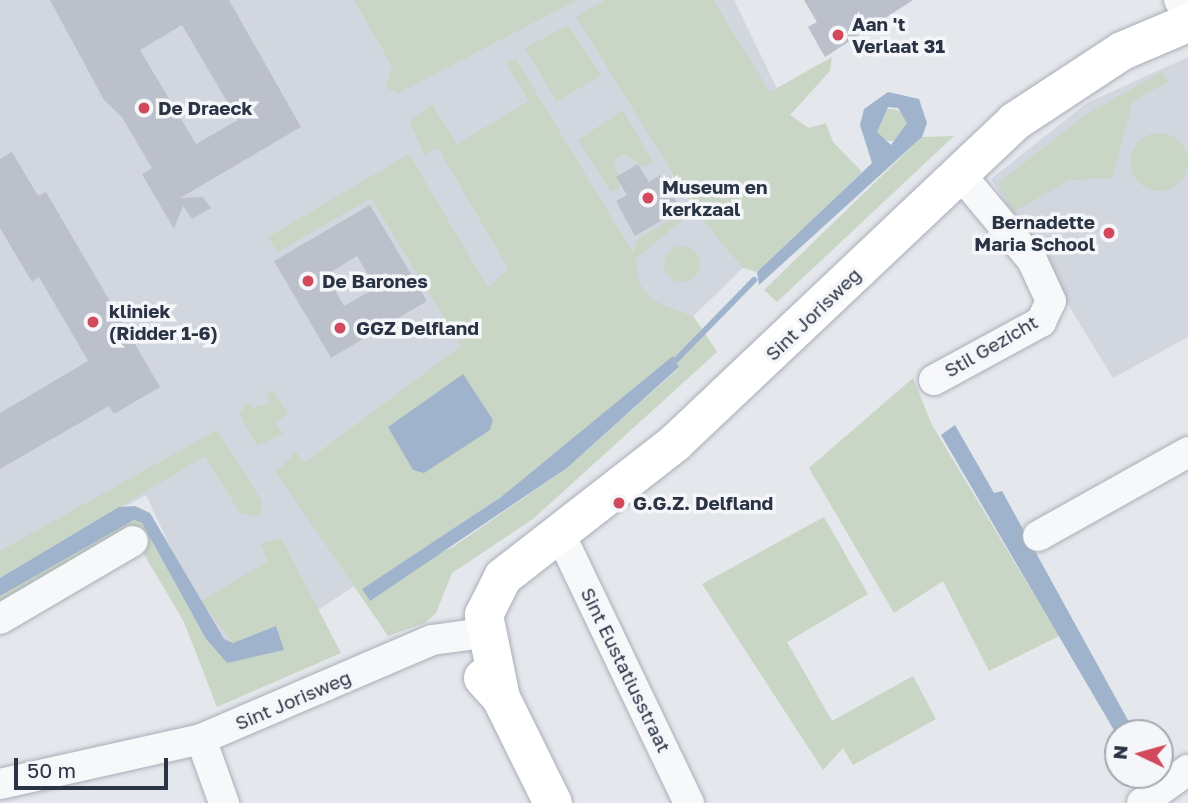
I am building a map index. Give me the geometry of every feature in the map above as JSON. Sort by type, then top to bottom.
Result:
[{"type":"main road","name":"Sint Jorisweg","points":[[472,633],[462,606],[480,581],[503,577],[562,538],[675,443],[1014,122],[1185,9]]},
{"type":"main road","points":[[472,633],[553,803]]},
{"type":"street","name":"Stil Gezicht","points":[[933,380],[1041,322],[1051,301],[1032,260],[960,174]]},
{"type":"street","points":[[1038,536],[1188,452]]},
{"type":"street","name":"Sint Eustatiusstraat","points":[[562,538],[689,803]]},
{"type":"street","points":[[0,619],[133,541]]},
{"type":"street","name":"Sint Jorisweg","points":[[0,784],[201,739],[370,665],[472,633]]},
{"type":"street","points":[[201,739],[224,803]]},
{"type":"street","points":[[1142,803],[1188,770]]},
{"type":"shaded area","name":"GGZ Delfland","points":[[0,0],[734,0],[825,187],[546,461],[298,623],[223,660],[146,495],[0,575]]},
{"type":"shaded area","name":"Bernadette Maria School","points":[[1188,57],[1188,337],[1113,378],[991,179],[1087,103]]},
{"type":"green space","points":[[354,0],[577,0],[399,93],[386,88],[392,66]]},
{"type":"green space","points":[[605,0],[713,0],[770,92],[832,57],[830,71],[790,115],[809,128],[826,123],[833,142],[862,172],[757,272],[743,268],[701,218],[686,217],[636,259],[639,283],[652,300],[694,317],[717,352],[533,519],[452,573],[436,613],[425,623],[388,636],[276,472],[296,452],[304,463],[461,346],[371,198],[277,252],[268,237],[409,154],[488,288],[508,268],[438,148],[425,155],[409,122],[432,104],[457,144],[529,101],[505,61],[516,59],[633,253],[638,239],[693,206],[576,17]],"holes":[[[674,356],[679,368],[567,468],[453,547],[362,589],[501,497]]]},
{"type":"green space","points":[[568,25],[601,75],[557,102],[525,48]]},
{"type":"green space","points":[[1162,72],[1168,82],[1133,101],[1112,178],[1070,180],[1013,212],[998,183],[1087,114]]},
{"type":"green space","points":[[891,109],[902,114],[907,125],[902,136],[891,141],[880,136],[875,125],[880,114]]},
{"type":"green space","points":[[623,110],[653,162],[643,167],[624,154],[614,159],[620,187],[611,192],[578,140]]},
{"type":"green space","points":[[1153,133],[1165,133],[1180,141],[1188,156],[1188,168],[1180,183],[1165,191],[1153,191],[1138,183],[1130,168],[1130,156],[1138,141]]},
{"type":"green space","points":[[954,136],[777,302],[764,290],[922,137]]},
{"type":"green space","points":[[682,246],[695,251],[700,264],[695,277],[682,282],[669,277],[664,264],[669,251]]},
{"type":"green space","points":[[913,378],[932,425],[1059,636],[989,671],[943,581],[894,613],[809,468]]},
{"type":"green space","points":[[274,391],[288,413],[275,423],[283,434],[257,446],[239,413],[249,403],[253,408],[270,402],[267,393]]},
{"type":"green space","points":[[217,430],[262,501],[260,517],[240,513],[205,456],[0,578],[0,551]]},
{"type":"green space","points":[[824,517],[868,594],[787,642],[832,721],[913,676],[936,719],[853,765],[843,748],[823,770],[702,584]]},
{"type":"green space","points":[[134,520],[142,523],[206,639],[227,663],[275,626],[233,643],[201,601],[268,561],[260,544],[281,538],[341,653],[217,707],[184,622],[132,534],[0,611],[0,596]]},
{"type":"water","points":[[888,92],[919,99],[927,123],[922,137],[759,285],[757,272],[872,163],[860,125],[864,109]],"holes":[[[888,107],[898,108],[907,123],[891,145],[877,132]]]},
{"type":"water","points":[[673,356],[679,367],[567,468],[370,601],[362,589],[501,497]]},
{"type":"water","points":[[463,374],[493,420],[490,430],[424,473],[413,470],[388,427]]},
{"type":"water","points":[[955,425],[994,493],[1002,491],[1127,719],[1107,719],[941,435]]},
{"type":"water","points":[[135,506],[150,513],[224,639],[233,643],[276,626],[284,650],[227,663],[206,639],[142,523],[134,520],[0,596],[0,578],[119,507]]},
{"type":"building","name":"De Draeck","points":[[50,0],[229,0],[301,127],[180,198],[203,197],[211,208],[192,219],[183,206],[174,229],[142,174],[152,168],[122,117],[104,100]],"holes":[[[182,25],[238,120],[196,144],[140,50]]]},
{"type":"building","name":"Aan 't Verlaat 31","points":[[804,0],[913,0],[825,57],[808,27],[817,22]]},
{"type":"building","name":"kliniek (Ridder 1-6)","points":[[12,152],[38,196],[46,192],[160,387],[114,414],[109,406],[0,469],[0,413],[88,361],[39,277],[32,282],[0,228],[0,159]]},
{"type":"building","name":"Museum en kerkzaal","points":[[638,164],[649,182],[660,175],[681,209],[635,236],[616,201],[627,195],[616,177]]},
{"type":"building","name":"De Barones","points":[[370,205],[427,301],[331,358],[274,261]],"holes":[[[357,256],[376,288],[344,306],[326,275]]]},
{"type":"waterway","points":[[676,360],[754,280]]},
{"type":"place","name":"Aan 't Verlaat 31","points":[[838,35]]},
{"type":"place","name":"De Draeck","points":[[144,108]]},
{"type":"place","name":"Museum en kerkzaal","points":[[648,198]]},
{"type":"place","name":"Bernadette Maria School","points":[[1109,233]]},
{"type":"place","name":"De Barones","points":[[308,281]]},
{"type":"place","name":"kliniek (Ridder 1-6)","points":[[93,322]]},
{"type":"place","name":"GGZ Delfland","points":[[340,328]]},
{"type":"place","name":"G.G.Z. Delfland","points":[[619,503]]}]
